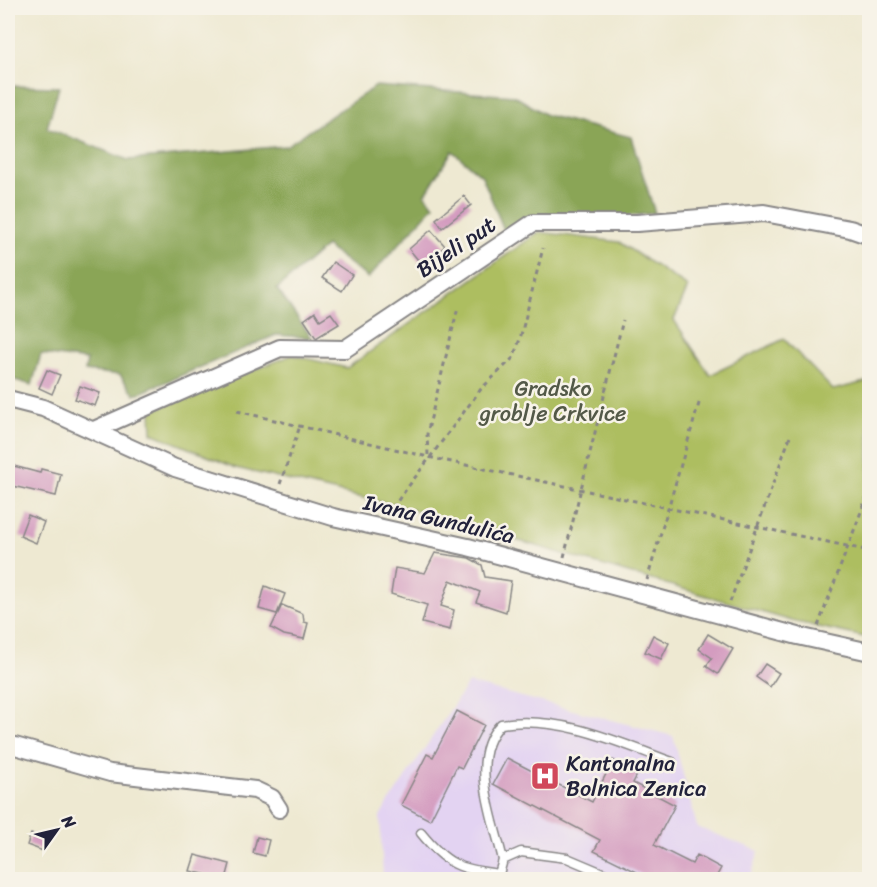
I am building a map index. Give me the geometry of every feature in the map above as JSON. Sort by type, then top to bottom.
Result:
[{"type":"street","name":"Bijeli put","points":[[94,430],[280,348],[345,349],[533,223],[637,223],[764,213],[870,236]]},
{"type":"street","name":"Ivana Gundulića","points":[[8,399],[43,408],[175,468],[275,499],[870,652]]},
{"type":"street","points":[[8,744],[110,773],[255,790],[272,798],[279,808]]},
{"type":"lane","points":[[421,833],[446,859],[464,870],[500,877],[503,860],[486,787],[484,750],[490,735],[501,724],[547,722],[610,739],[672,762]]},
{"type":"lane","points":[[503,860],[521,852],[567,858],[619,879]]},
{"type":"path","points":[[378,527],[428,457],[481,389],[513,358],[543,248]]},
{"type":"path","points":[[428,457],[427,434],[458,307]]},
{"type":"path","points":[[560,572],[622,320]]},
{"type":"path","points":[[644,593],[700,400]]},
{"type":"path","points":[[237,411],[428,457],[870,551]]},
{"type":"path","points":[[275,499],[300,426]]},
{"type":"path","points":[[725,615],[791,434]]},
{"type":"path","points":[[813,639],[870,488]]},
{"type":"shaded area","name":"Kantonalna Bolnica Zenica","points":[[468,683],[673,736],[697,827],[759,851],[750,879],[383,879],[380,816]]},
{"type":"green space","points":[[8,86],[59,87],[47,128],[128,160],[286,146],[376,86],[515,96],[546,115],[631,137],[655,213],[504,230],[482,176],[452,151],[425,195],[434,206],[368,278],[326,246],[277,289],[312,338],[276,335],[135,395],[120,375],[85,371],[87,360],[41,354],[32,385],[8,378]]},
{"type":"green space","name":"Gradsko groblje Crkvice","points":[[539,232],[619,242],[688,287],[674,320],[710,375],[784,339],[833,390],[869,381],[869,638],[792,621],[410,509],[236,468],[152,433],[151,411],[292,355],[347,368]]},
{"type":"building","points":[[464,196],[471,205],[442,228],[436,219]]},
{"type":"building","points":[[431,230],[445,246],[423,266],[409,249]]},
{"type":"building","points":[[333,262],[352,275],[342,291],[322,278]]},
{"type":"building","points":[[315,312],[320,320],[331,313],[339,324],[316,338],[304,320]]},
{"type":"building","points":[[47,370],[60,375],[52,394],[39,388]]},
{"type":"building","points":[[80,386],[100,393],[95,406],[75,399]]},
{"type":"building","points":[[10,465],[40,473],[41,469],[61,474],[56,496],[8,485]]},
{"type":"building","points":[[28,515],[44,522],[36,543],[20,536]]},
{"type":"building","points":[[435,553],[469,558],[482,565],[485,577],[511,581],[506,612],[476,602],[480,592],[450,580],[441,606],[454,610],[450,630],[422,623],[427,605],[391,594],[395,568],[425,573]]},
{"type":"building","points":[[265,586],[285,594],[277,614],[259,609]]},
{"type":"building","points":[[282,605],[303,614],[304,622],[308,623],[304,639],[284,635],[271,628]]},
{"type":"building","points":[[708,634],[733,649],[718,674],[706,666],[712,658],[699,649]]},
{"type":"building","points":[[653,635],[669,643],[661,659],[645,652]]},
{"type":"building","points":[[765,664],[779,673],[770,687],[756,677]]},
{"type":"building","points":[[457,711],[484,725],[462,768],[457,766],[430,820],[401,805],[427,754],[433,757]]},
{"type":"building","points":[[507,758],[592,802],[613,760],[638,773],[633,783],[675,805],[654,845],[692,864],[697,855],[721,868],[715,879],[651,879],[594,851],[600,840],[493,784]]},
{"type":"building","points":[[31,834],[47,840],[43,851],[27,845]]},
{"type":"building","points":[[257,837],[269,840],[265,856],[253,853]]},
{"type":"building","points":[[195,855],[230,864],[226,879],[190,871]]},
{"type":"place","name":"Kantonalna Bolnica Zenica","points":[[545,776]]}]
